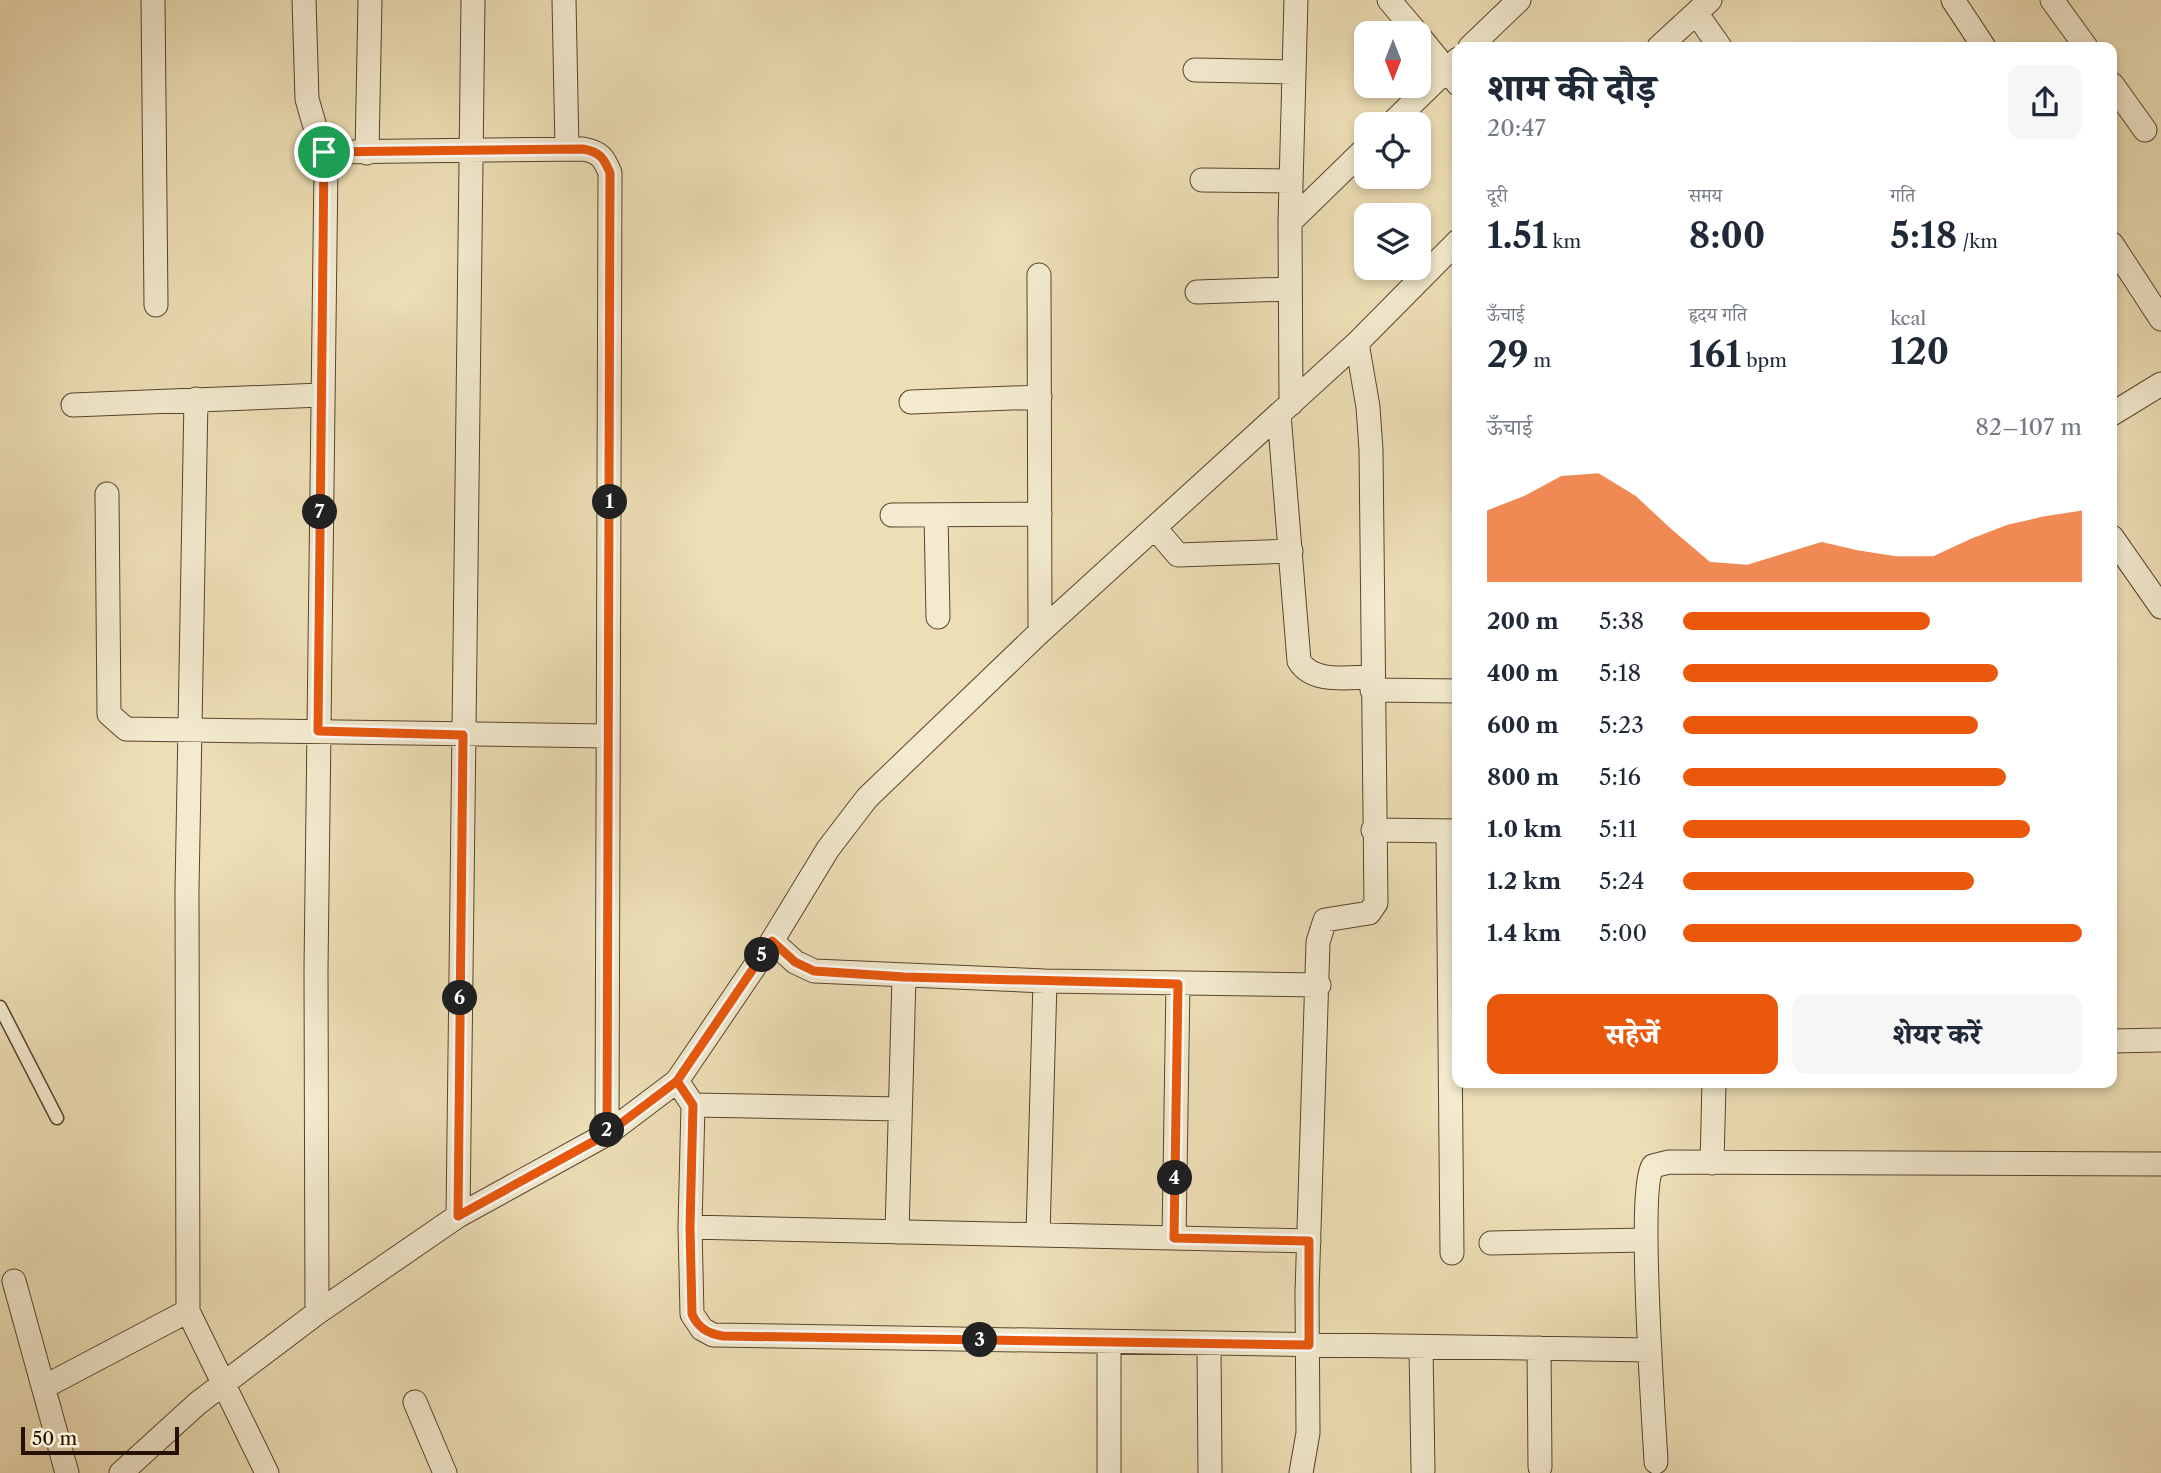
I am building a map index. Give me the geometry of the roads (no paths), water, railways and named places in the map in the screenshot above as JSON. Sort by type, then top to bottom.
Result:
[{"type":"street","points":[[153,0],[156,305]]},
{"type":"street","points":[[304,0],[307,99],[324,152],[318,731],[317,1313]]},
{"type":"street","points":[[367,153],[370,0]]},
{"type":"street","points":[[458,1216],[473,0]]},
{"type":"street","points":[[564,0],[567,149]]},
{"type":"street","points":[[1296,0],[1285,409],[1295,636],[1303,668],[1321,676],[1452,690]]},
{"type":"street","points":[[1390,0],[1407,21]]},
{"type":"street","points":[[1475,42],[1519,0]]},
{"type":"street","points":[[1953,0],[1981,42]]},
{"type":"street","points":[[2052,0],[2082,42]]},
{"type":"street","points":[[1664,42],[1703,6],[1718,42]]},
{"type":"street","points":[[1432,49],[1452,69]]},
{"type":"street","points":[[1195,70],[1294,72]]},
{"type":"street","points":[[1405,112],[1452,73]]},
{"type":"street","points":[[2117,91],[2145,130]]},
{"type":"street","points":[[324,152],[567,149],[596,151],[604,159],[611,185],[607,1134]]},
{"type":"street","points":[[1290,222],[1354,160]]},
{"type":"street","points":[[1202,180],[1291,181]]},
{"type":"street","points":[[121,1473],[198,1403],[317,1313],[458,1216],[607,1134],[677,1081],[772,941],[828,849],[867,797],[1040,632],[1357,343],[1452,247]]},
{"type":"street","points":[[2117,252],[2161,319]]},
{"type":"street","points":[[1039,275],[1040,632]]},
{"type":"street","points":[[1197,292],[1290,289]]},
{"type":"street","points":[[1301,1473],[1307,1448],[1309,1241],[1321,925],[1331,917],[1369,913],[1376,903],[1373,830],[1371,450],[1368,407],[1357,343]]},
{"type":"street","points":[[2117,411],[2161,384]]},
{"type":"street","points":[[73,405],[321,395]]},
{"type":"street","points":[[911,402],[1040,397]]},
{"type":"street","points":[[196,400],[187,890],[188,1311],[267,1473]]},
{"type":"street","points":[[107,494],[109,714],[126,729],[608,736]]},
{"type":"street","points":[[891,515],[1040,514]]},
{"type":"street","points":[[936,515],[938,617]]},
{"type":"street","points":[[1155,528],[1178,555],[1291,551]]},
{"type":"street","points":[[2117,544],[2161,607]]},
{"type":"street","points":[[1373,830],[1452,831]]},
{"type":"street","points":[[772,941],[795,962],[814,971],[904,977],[1045,981],[1318,985]]},
{"type":"street","points":[[897,1232],[904,977]]},
{"type":"street","points":[[1038,1235],[1045,981]]},
{"type":"street","points":[[1174,1238],[1178,984]]},
{"type":"street","points":[[2117,1041],[2161,1040]]},
{"type":"street","points":[[677,1081],[693,1105],[690,1227],[692,1314],[702,1329],[713,1335],[1650,1350]]},
{"type":"street","points":[[1452,1253],[1454,1088]]},
{"type":"street","points":[[1712,1163],[1714,1088]]},
{"type":"street","points":[[693,1105],[900,1109]]},
{"type":"street","points":[[1656,1462],[1646,1240],[1648,1184],[1653,1166],[1669,1162],[2161,1164]]},
{"type":"street","points":[[690,1227],[1309,1241]]},
{"type":"street","points":[[1491,1243],[1646,1240]]},
{"type":"street","points":[[14,1281],[67,1473]]},
{"type":"street","points":[[44,1387],[188,1311]]},
{"type":"street","points":[[1109,1342],[1109,1473]]},
{"type":"street","points":[[1209,1345],[1210,1473]]},
{"type":"street","points":[[1421,1347],[1423,1470]]},
{"type":"street","points":[[1539,1348],[1540,1467]]},
{"type":"street","points":[[415,1402],[445,1473]]},
{"type":"lane","points":[[0,1007],[57,1118]]}]
